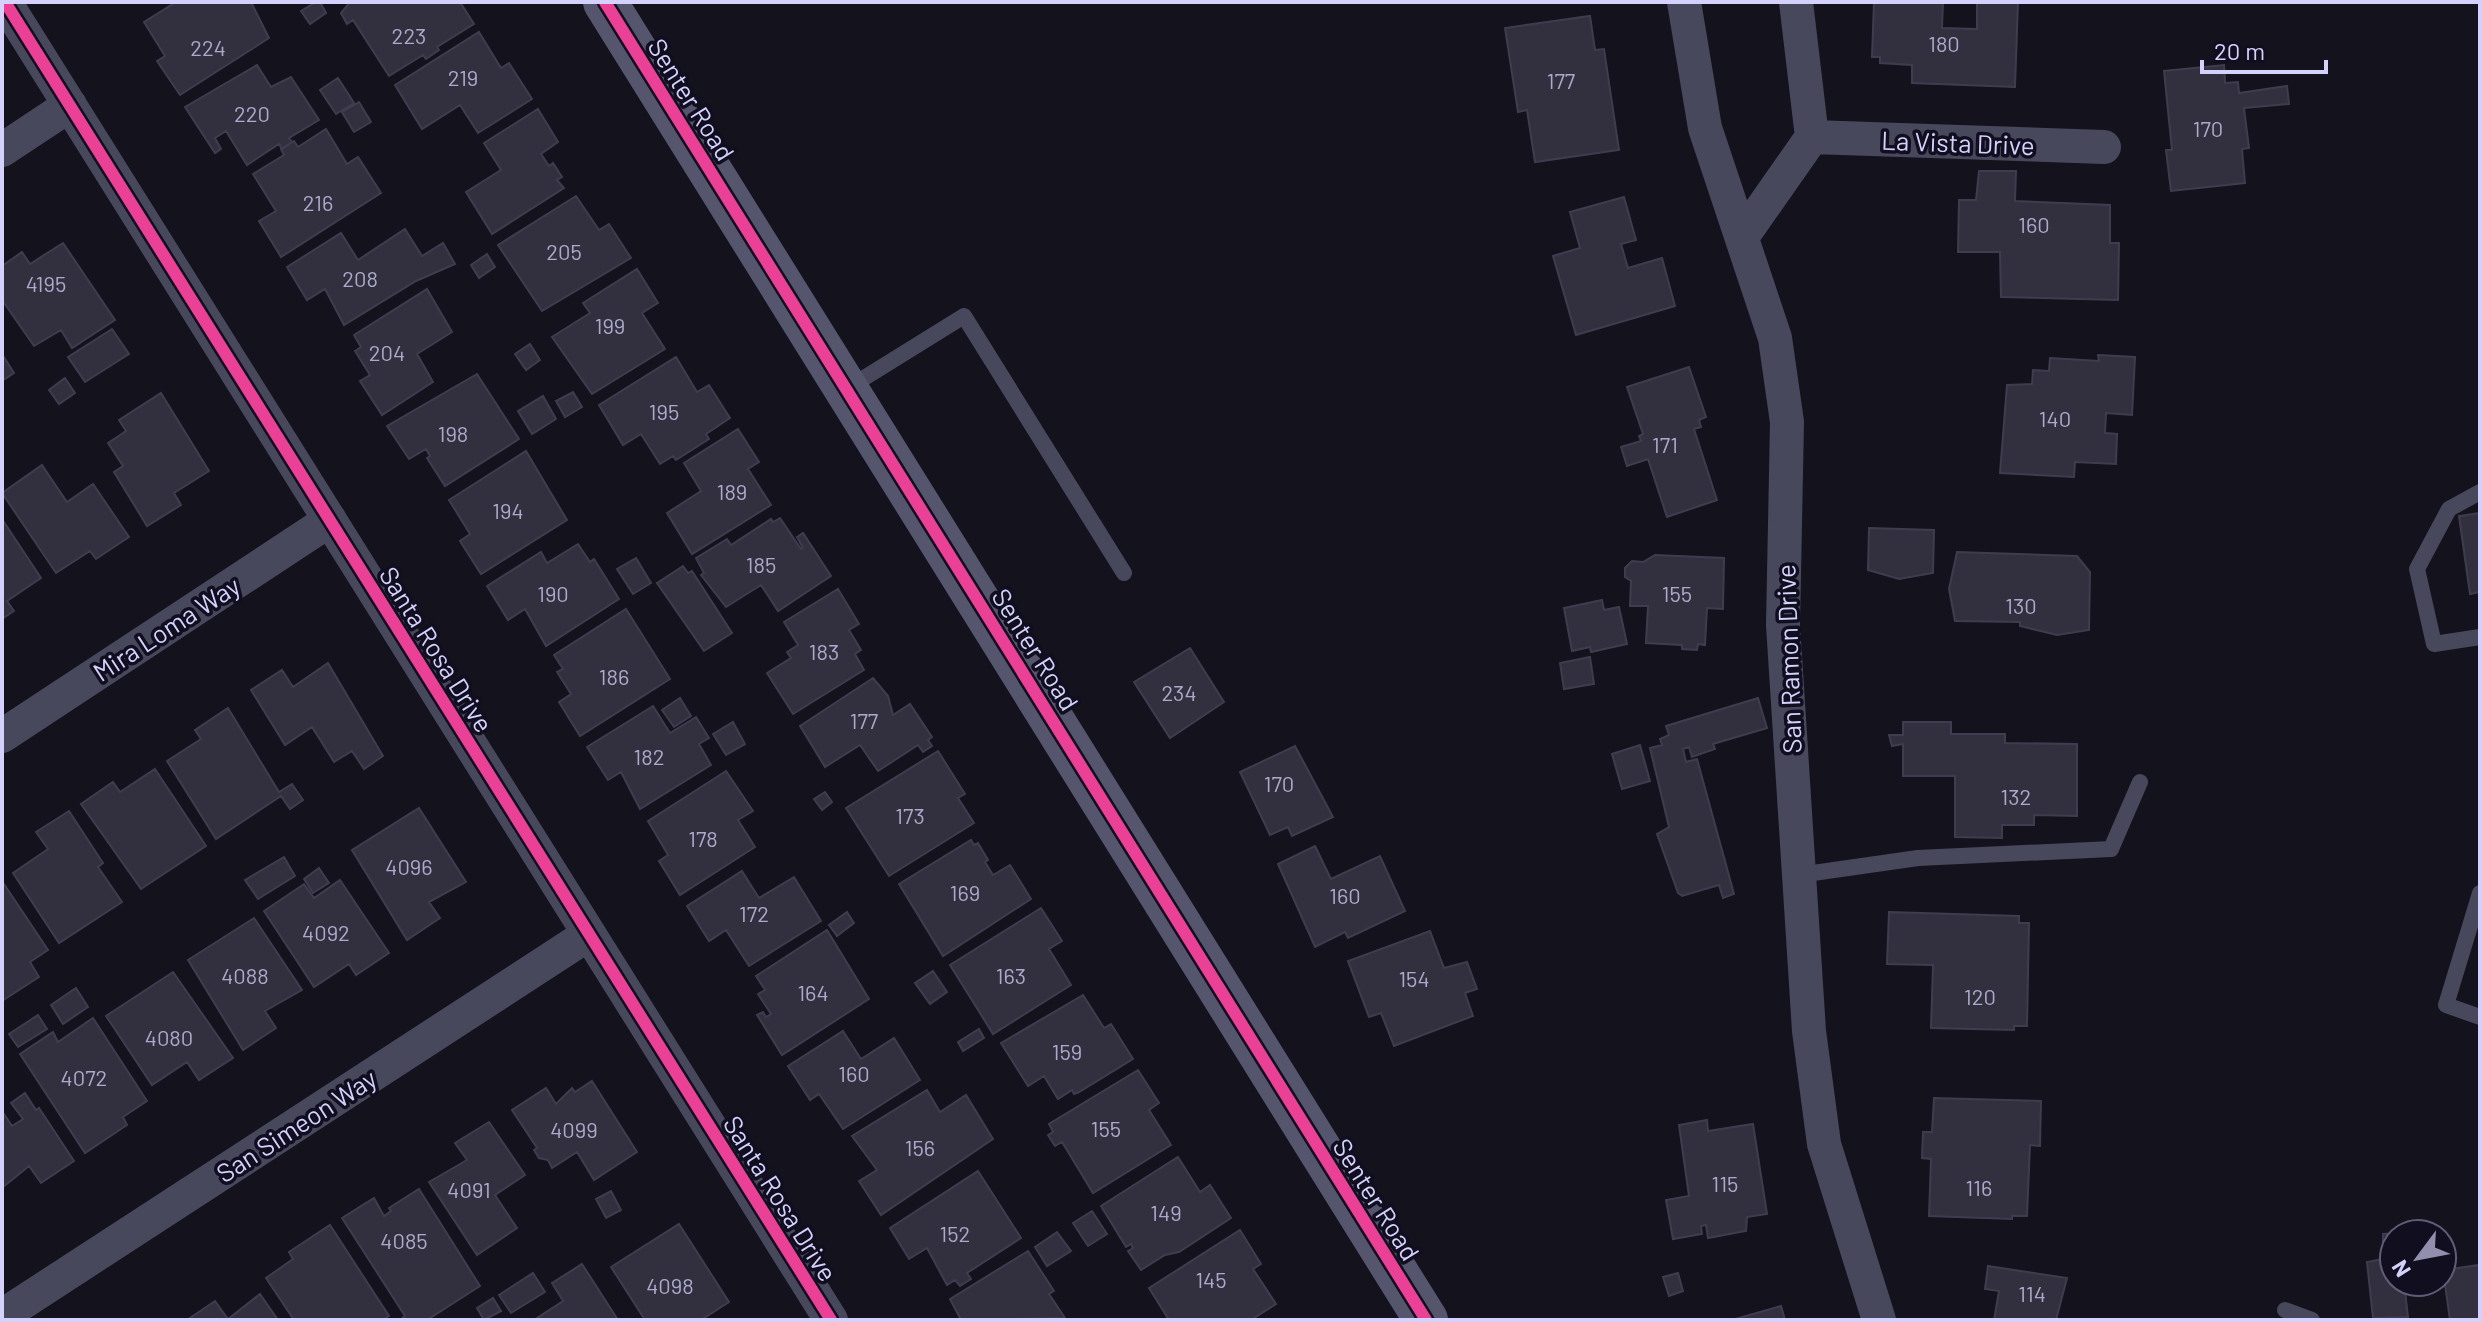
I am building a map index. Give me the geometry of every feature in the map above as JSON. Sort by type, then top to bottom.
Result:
[{"type":"main road","name":"Senter Road","points":[[605,2],[1426,1320]]},
{"type":"street","name":"Santa Rosa Drive","points":[[5,2],[831,1320]]},
{"type":"street","name":"San Ramon Drive","points":[[1684,2],[1705,128],[1775,338],[1787,422],[1783,625],[1809,1031],[1824,1144],[1879,1320]]},
{"type":"street","points":[[1742,237],[1812,137],[1796,2]]},
{"type":"street","points":[[2,150],[70,105]]},
{"type":"street","name":"La Vista Drive","points":[[1812,137],[2104,147]]},
{"type":"street","name":"Mira Loma Way","points":[[2,736],[330,520]]},
{"type":"street","name":"San Simeon Way","points":[[2,1316],[589,934]]},
{"type":"lane","points":[[848,388],[964,316],[1124,573]]},
{"type":"lane","points":[[2480,492],[2449,509],[2417,569],[2434,644],[2480,637]]},
{"type":"lane","points":[[1799,875],[1918,858],[2111,849],[2140,782]]},
{"type":"lane","points":[[2480,893],[2446,1005],[2480,1017]]},
{"type":"lane","points":[[2285,1310],[2312,1320]]},
{"type":"building","points":[[176,2],[251,2],[269,38],[180,95],[157,61],[165,56],[144,22]]},
{"type":"building","points":[[320,2],[326,13],[310,24],[301,11]]},
{"type":"building","points":[[350,2],[460,2],[474,24],[437,47],[439,50],[426,59],[423,55],[389,76],[353,20],[347,24],[341,13]]},
{"type":"building","points":[[1874,2],[1943,2],[1942,28],[1977,29],[1977,2],[2018,2],[2015,87],[1912,83],[1912,65],[1880,63],[1880,57],[1872,57]]},
{"type":"building","points":[[1590,16],[1595,50],[1604,49],[1619,150],[1535,162],[1527,110],[1518,112],[1505,28]]},
{"type":"building","points":[[479,32],[501,68],[509,63],[532,99],[478,133],[460,105],[422,129],[395,85]]},
{"type":"building","points":[[257,65],[271,87],[291,77],[319,120],[289,138],[292,142],[282,149],[279,144],[247,165],[226,131],[215,138],[221,149],[215,153],[185,107]]},
{"type":"building","points":[[2224,65],[2225,83],[2238,82],[2239,93],[2287,86],[2289,104],[2244,108],[2249,148],[2242,149],[2245,183],[2171,191],[2166,150],[2172,150],[2164,71]]},
{"type":"building","points":[[338,78],[354,103],[336,114],[320,90]]},
{"type":"building","points":[[359,102],[371,122],[354,132],[342,112]]},
{"type":"building","points":[[538,109],[558,142],[541,154],[549,166],[553,163],[562,177],[557,180],[564,188],[492,234],[466,192],[501,170],[484,143]]},
{"type":"building","points":[[326,129],[347,164],[358,157],[381,193],[281,257],[259,221],[276,211],[253,174],[284,155],[281,149],[294,141],[298,147]]},
{"type":"building","points":[[1979,171],[2016,171],[2015,201],[2110,205],[2110,243],[2119,243],[2118,300],[2001,297],[2000,252],[1958,252],[1959,200],[1976,200]]},
{"type":"building","points":[[576,196],[599,230],[609,224],[631,258],[542,311],[498,245]]},
{"type":"building","points":[[1624,197],[1636,240],[1621,244],[1628,268],[1662,258],[1675,306],[1576,335],[1553,256],[1580,248],[1570,212]]},
{"type":"building","points":[[405,229],[422,256],[443,243],[455,264],[416,281],[344,325],[325,289],[307,300],[287,267],[341,233],[358,260]]},
{"type":"building","points":[[63,243],[115,320],[72,348],[61,330],[34,346],[2,300],[2,266],[22,252],[30,264]]},
{"type":"building","points":[[487,254],[495,267],[479,278],[471,265]]},
{"type":"building","points":[[637,269],[658,303],[642,313],[665,349],[592,394],[552,337],[590,313],[583,303]]},
{"type":"building","points":[[427,289],[452,332],[417,354],[433,382],[382,415],[360,381],[370,375],[355,351],[361,347],[354,335]]},
{"type":"building","points":[[112,329],[129,354],[85,382],[68,357]]},
{"type":"building","points":[[530,344],[540,360],[526,370],[515,354]]},
{"type":"building","points":[[2,354],[14,373],[2,381]]},
{"type":"building","points":[[2098,355],[2135,357],[2132,415],[2106,413],[2105,433],[2117,434],[2116,464],[2075,462],[2074,477],[2000,473],[2007,385],[2032,384],[2033,370],[2049,371],[2050,358],[2099,361]]},
{"type":"building","points":[[676,357],[697,392],[709,385],[730,418],[706,434],[709,439],[676,460],[673,456],[660,464],[641,434],[623,445],[599,405]]},
{"type":"building","points":[[1689,367],[1706,417],[1699,420],[1701,427],[1694,429],[1717,500],[1667,517],[1648,459],[1627,466],[1621,447],[1641,441],[1639,436],[1643,434],[1627,387]]},
{"type":"building","points":[[477,374],[519,439],[445,486],[427,458],[430,456],[426,449],[409,459],[387,426]]},
{"type":"building","points":[[65,378],[75,393],[59,404],[49,390]]},
{"type":"building","points":[[573,392],[582,407],[565,417],[556,401]]},
{"type":"building","points":[[161,393],[209,471],[174,493],[181,505],[147,526],[114,472],[123,466],[108,443],[126,431],[119,420]]},
{"type":"building","points":[[543,396],[556,419],[532,434],[518,411]]},
{"type":"building","points":[[738,429],[759,462],[748,469],[771,505],[692,554],[667,513],[701,491],[684,463]]},
{"type":"building","points":[[526,451],[567,520],[481,574],[460,541],[470,534],[449,500]]},
{"type":"building","points":[[42,465],[67,502],[93,484],[129,537],[96,559],[90,551],[56,573],[2,493]]},
{"type":"building","points":[[2480,513],[2480,592],[2470,594],[2459,516]]},
{"type":"building","points":[[780,518],[801,549],[797,537],[803,533],[831,576],[778,611],[761,585],[726,607],[701,575],[704,573],[696,558],[727,539],[731,545],[771,519],[773,522]]},
{"type":"building","points":[[2,519],[41,578],[7,601],[14,611],[2,619]]},
{"type":"building","points":[[1869,528],[1934,530],[1933,573],[1899,579],[1868,570]]},
{"type":"building","points":[[578,544],[590,562],[594,559],[619,599],[546,646],[525,609],[508,620],[487,586],[541,552],[547,563]]},
{"type":"building","points":[[1957,552],[2077,556],[2090,572],[2089,630],[2057,635],[2020,626],[2020,622],[1955,621],[1949,589]]},
{"type":"building","points":[[1655,555],[1724,558],[1723,609],[1707,608],[1705,645],[1698,644],[1697,650],[1682,649],[1682,645],[1646,643],[1648,606],[1630,606],[1631,581],[1625,577],[1625,568],[1632,561],[1643,562]]},
{"type":"building","points":[[636,558],[651,583],[633,594],[617,569]]},
{"type":"building","points":[[683,566],[688,573],[692,571],[732,633],[704,651],[657,583]]},
{"type":"building","points":[[838,589],[859,624],[849,630],[861,650],[855,654],[864,670],[793,714],[767,673],[791,658],[787,652],[798,645],[784,622]]},
{"type":"building","points":[[1602,600],[1604,610],[1619,607],[1627,644],[1591,652],[1590,647],[1572,651],[1564,608]]},
{"type":"building","points":[[626,609],[670,679],[580,736],[559,702],[571,694],[557,672],[563,669],[554,655]]},
{"type":"building","points":[[1190,648],[1224,702],[1170,738],[1134,682]]},
{"type":"building","points":[[1590,657],[1594,684],[1564,689],[1560,663]]},
{"type":"building","points":[[328,663],[383,756],[364,769],[352,751],[334,762],[312,727],[285,745],[251,690],[282,670],[293,687]]},
{"type":"building","points":[[873,678],[888,696],[893,715],[910,704],[932,737],[928,740],[932,746],[923,752],[918,745],[878,771],[860,745],[825,767],[800,726]]},
{"type":"building","points":[[680,698],[691,716],[674,727],[662,710]]},
{"type":"building","points":[[1758,698],[1767,728],[1713,744],[1715,749],[1692,757],[1689,747],[1683,749],[1686,762],[1697,759],[1734,894],[1723,898],[1719,885],[1682,896],[1678,893],[1657,834],[1669,827],[1650,748],[1662,745],[1660,739],[1669,735],[1666,726]]},
{"type":"building","points":[[653,706],[670,733],[696,717],[709,738],[699,744],[711,765],[640,809],[621,772],[608,780],[587,747]]},
{"type":"building","points":[[228,708],[279,792],[292,784],[303,800],[290,809],[281,796],[216,839],[167,761],[201,739],[195,730]]},
{"type":"building","points":[[733,722],[745,744],[726,755],[713,734]]},
{"type":"building","points":[[1903,722],[1951,722],[1951,734],[2005,734],[2005,743],[2077,744],[2077,816],[2034,815],[2034,825],[2002,825],[2002,838],[1955,837],[1955,776],[1903,776],[1903,744],[1892,746],[1889,735],[1903,735]]},
{"type":"building","points":[[1640,745],[1650,781],[1622,789],[1612,754]]},
{"type":"building","points":[[1295,746],[1333,817],[1292,836],[1288,827],[1270,835],[1240,772]]},
{"type":"building","points":[[938,751],[965,794],[958,798],[974,823],[889,876],[846,808]]},
{"type":"building","points":[[155,769],[206,846],[141,889],[81,804],[113,782],[120,792]]},
{"type":"building","points":[[726,771],[753,811],[738,820],[755,847],[680,895],[659,861],[668,855],[648,821]]},
{"type":"building","points":[[825,792],[832,802],[822,810],[814,799]]},
{"type":"building","points":[[419,808],[466,882],[429,902],[440,918],[407,940],[352,850]]},
{"type":"building","points":[[69,811],[103,863],[98,867],[122,902],[59,943],[13,873],[48,849],[36,832]]},
{"type":"building","points":[[971,840],[974,845],[978,843],[993,875],[1010,865],[1031,899],[943,956],[899,884]]},
{"type":"building","points":[[1315,846],[1331,879],[1380,856],[1405,911],[1348,938],[1345,932],[1315,947],[1278,864]]},
{"type":"building","points":[[284,857],[295,876],[258,899],[245,880]]},
{"type":"building","points":[[319,868],[329,883],[313,893],[304,879]]},
{"type":"building","points":[[742,871],[759,898],[794,877],[821,921],[749,966],[726,930],[709,941],[687,906]]},
{"type":"building","points":[[340,880],[389,953],[356,975],[349,964],[314,987],[264,911],[304,884],[314,898]]},
{"type":"building","points":[[2,881],[48,950],[30,962],[39,977],[2,1001]]},
{"type":"building","points":[[1041,908],[1062,941],[1049,949],[1071,985],[993,1034],[950,965]]},
{"type":"building","points":[[847,912],[854,923],[837,936],[829,925]]},
{"type":"building","points":[[1889,912],[2019,916],[2019,923],[2029,923],[2027,1026],[2014,1026],[2014,1030],[1931,1028],[1933,965],[1887,964]]},
{"type":"building","points":[[254,918],[302,990],[265,1011],[276,1028],[243,1050],[188,960]]},
{"type":"building","points":[[827,930],[869,999],[782,1055],[757,1015],[763,1012],[766,1017],[771,1014],[758,994],[765,990],[756,976]]},
{"type":"building","points":[[1430,931],[1444,968],[1467,962],[1477,989],[1465,993],[1473,1016],[1394,1046],[1381,1013],[1369,1017],[1348,961]]},
{"type":"building","points":[[933,971],[947,992],[930,1004],[915,983]]},
{"type":"building","points":[[173,972],[233,1058],[199,1080],[187,1062],[152,1085],[106,1016]]},
{"type":"building","points":[[76,988],[88,1007],[63,1024],[51,1005]]},
{"type":"building","points":[[1083,995],[1104,1028],[1111,1024],[1133,1059],[1079,1092],[1074,1094],[1072,1090],[1058,1099],[1044,1076],[1028,1086],[1001,1043]]},
{"type":"building","points":[[38,1015],[47,1029],[18,1047],[9,1034]]},
{"type":"building","points":[[93,1018],[147,1101],[123,1117],[127,1125],[85,1153],[20,1054],[53,1032],[58,1042]]},
{"type":"building","points":[[979,1029],[984,1038],[963,1051],[958,1042]]},
{"type":"building","points":[[843,1031],[861,1059],[894,1038],[920,1080],[843,1129],[819,1094],[810,1100],[788,1066]]},
{"type":"building","points":[[1138,1070],[1159,1103],[1149,1110],[1171,1145],[1093,1193],[1062,1142],[1055,1146],[1048,1135],[1053,1132],[1049,1124]]},
{"type":"building","points":[[592,1081],[637,1152],[594,1180],[577,1152],[552,1168],[548,1160],[539,1158],[534,1150],[537,1148],[512,1110],[546,1088],[556,1104],[572,1088],[575,1092]]},
{"type":"building","points":[[927,1090],[940,1112],[966,1095],[993,1139],[881,1215],[859,1181],[877,1170],[852,1136]]},
{"type":"building","points":[[25,1093],[36,1110],[39,1108],[74,1161],[41,1183],[29,1166],[2,1188],[2,1111],[12,1126],[23,1119],[11,1103]]},
{"type":"building","points":[[1934,1098],[2041,1101],[2040,1146],[2030,1145],[2027,1216],[2012,1216],[2012,1219],[1929,1216],[1931,1159],[1922,1158],[1923,1132],[1932,1132]]},
{"type":"building","points":[[1707,1120],[1708,1131],[1753,1124],[1767,1214],[1747,1217],[1746,1231],[1708,1238],[1706,1225],[1701,1226],[1702,1234],[1673,1239],[1666,1200],[1689,1196],[1679,1125]]},
{"type":"building","points":[[489,1122],[525,1175],[495,1195],[517,1228],[477,1255],[429,1182],[467,1160],[455,1143]]},
{"type":"building","points":[[1178,1157],[1200,1192],[1210,1185],[1231,1218],[1179,1252],[1165,1255],[1141,1270],[1128,1251],[1133,1248],[1131,1244],[1126,1247],[1101,1206]]},
{"type":"building","points":[[978,1171],[1021,1238],[967,1273],[971,1279],[960,1286],[955,1280],[947,1285],[927,1248],[909,1259],[890,1228]]},
{"type":"building","points":[[419,1189],[480,1286],[427,1320],[400,1320],[405,1316],[342,1218],[374,1198],[384,1216],[391,1211],[389,1208]]},
{"type":"building","points":[[611,1191],[621,1210],[606,1218],[596,1199]]},
{"type":"building","points":[[1092,1211],[1107,1234],[1088,1246],[1073,1223]]},
{"type":"building","points":[[679,1224],[729,1302],[701,1320],[645,1320],[611,1267]]},
{"type":"building","points":[[330,1225],[389,1316],[382,1320],[294,1320],[266,1278],[293,1259],[289,1252]]},
{"type":"building","points":[[1240,1230],[1261,1264],[1253,1269],[1276,1304],[1251,1320],[1169,1320],[1149,1288]]},
{"type":"building","points":[[1057,1232],[1071,1251],[1047,1266],[1035,1247]]},
{"type":"building","points":[[1028,1251],[1054,1291],[1049,1294],[1065,1318],[961,1320],[950,1299]]},
{"type":"building","points":[[2378,1260],[2378,1298],[2406,1298],[2408,1317],[2373,1318],[2367,1262]]},
{"type":"building","points":[[582,1264],[618,1320],[534,1320],[563,1301],[552,1283]]},
{"type":"building","points":[[2479,1265],[2480,1320],[2450,1320],[2447,1298],[2458,1298],[2458,1268]]},
{"type":"building","points":[[1988,1266],[2067,1278],[2056,1320],[1994,1320],[1999,1291],[1985,1289]]},
{"type":"building","points":[[533,1273],[545,1292],[511,1313],[499,1295]]},
{"type":"building","points":[[1678,1273],[1683,1291],[1669,1296],[1663,1277]]},
{"type":"building","points":[[260,1294],[278,1320],[187,1320],[215,1301],[228,1319]]},
{"type":"building","points":[[493,1298],[501,1311],[484,1320],[477,1308]]},
{"type":"building","points":[[1781,1306],[1785,1320],[1732,1320]]},
{"type":"cycle path","points":[[5,2],[831,1320]]},
{"type":"cycle path","points":[[605,2],[1426,1320]]}]
